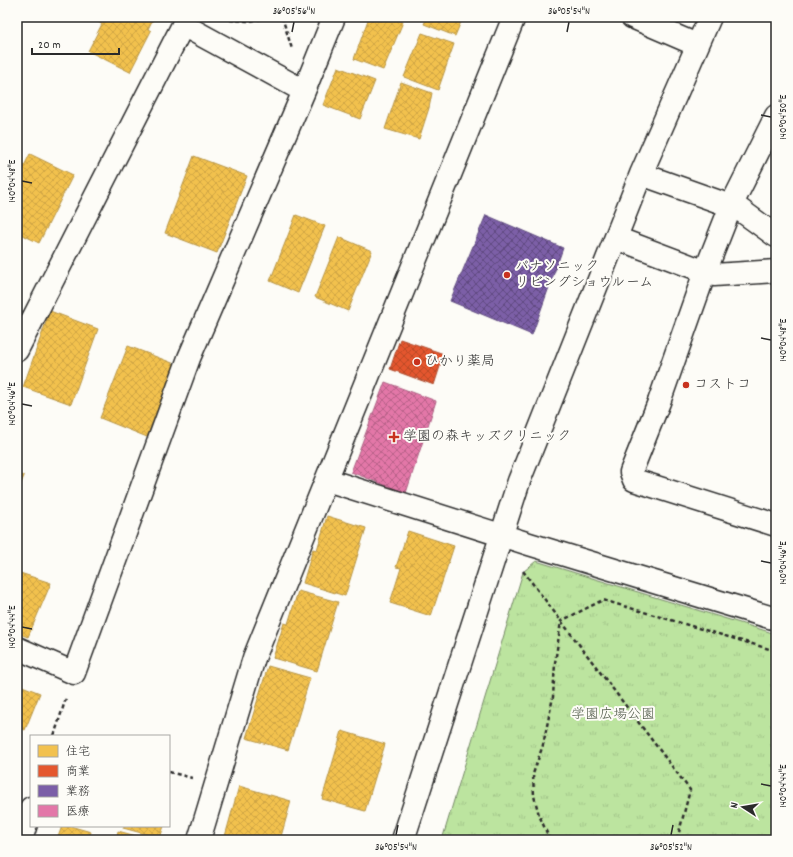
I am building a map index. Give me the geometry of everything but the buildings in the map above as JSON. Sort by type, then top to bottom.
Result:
[{"type":"street","points":[[17,648],[74,673],[189,358],[334,17]]},
{"type":"street","points":[[200,840],[254,658],[514,17]]},
{"type":"street","points":[[632,17],[697,45]]},
{"type":"street","points":[[403,840],[522,474],[641,174],[710,17]]},
{"type":"street","points":[[17,350],[183,25],[304,90]]},
{"type":"street","points":[[776,116],[731,206],[705,272],[659,402],[631,472],[634,480],[776,525]]},
{"type":"street","points":[[641,174],[739,209],[776,236]]},
{"type":"street","points":[[616,238],[705,272],[714,274],[776,271]]},
{"type":"street","points":[[327,480],[776,619]]},
{"type":"street","points":[[17,802],[30,808]]},
{"type":"street","points":[[21,840],[30,811]]},
{"type":"path","points":[[224,19],[250,21],[270,17]]},
{"type":"path","points":[[523,567],[523,572],[690,790],[677,840]]},
{"type":"path","points":[[561,621],[603,600],[776,652]]},
{"type":"path","points":[[550,840],[539,815],[534,796],[533,774],[542,745],[553,697],[555,663],[561,621]]},
{"type":"path","points":[[54,735],[74,673]]},
{"type":"green space","name":"学園広場公園","points":[[536,561],[776,634],[776,840],[442,840],[523,572]]},
{"type":"place","name":"パナソニック リビングショウルーム","points":[[507,275]]},
{"type":"place","name":"ひかり薬局","points":[[417,362]]},
{"type":"place","name":"コストコ","points":[[686,385]]},
{"type":"place","name":"学園の森キッズクリニック","points":[[394,437]]}]
